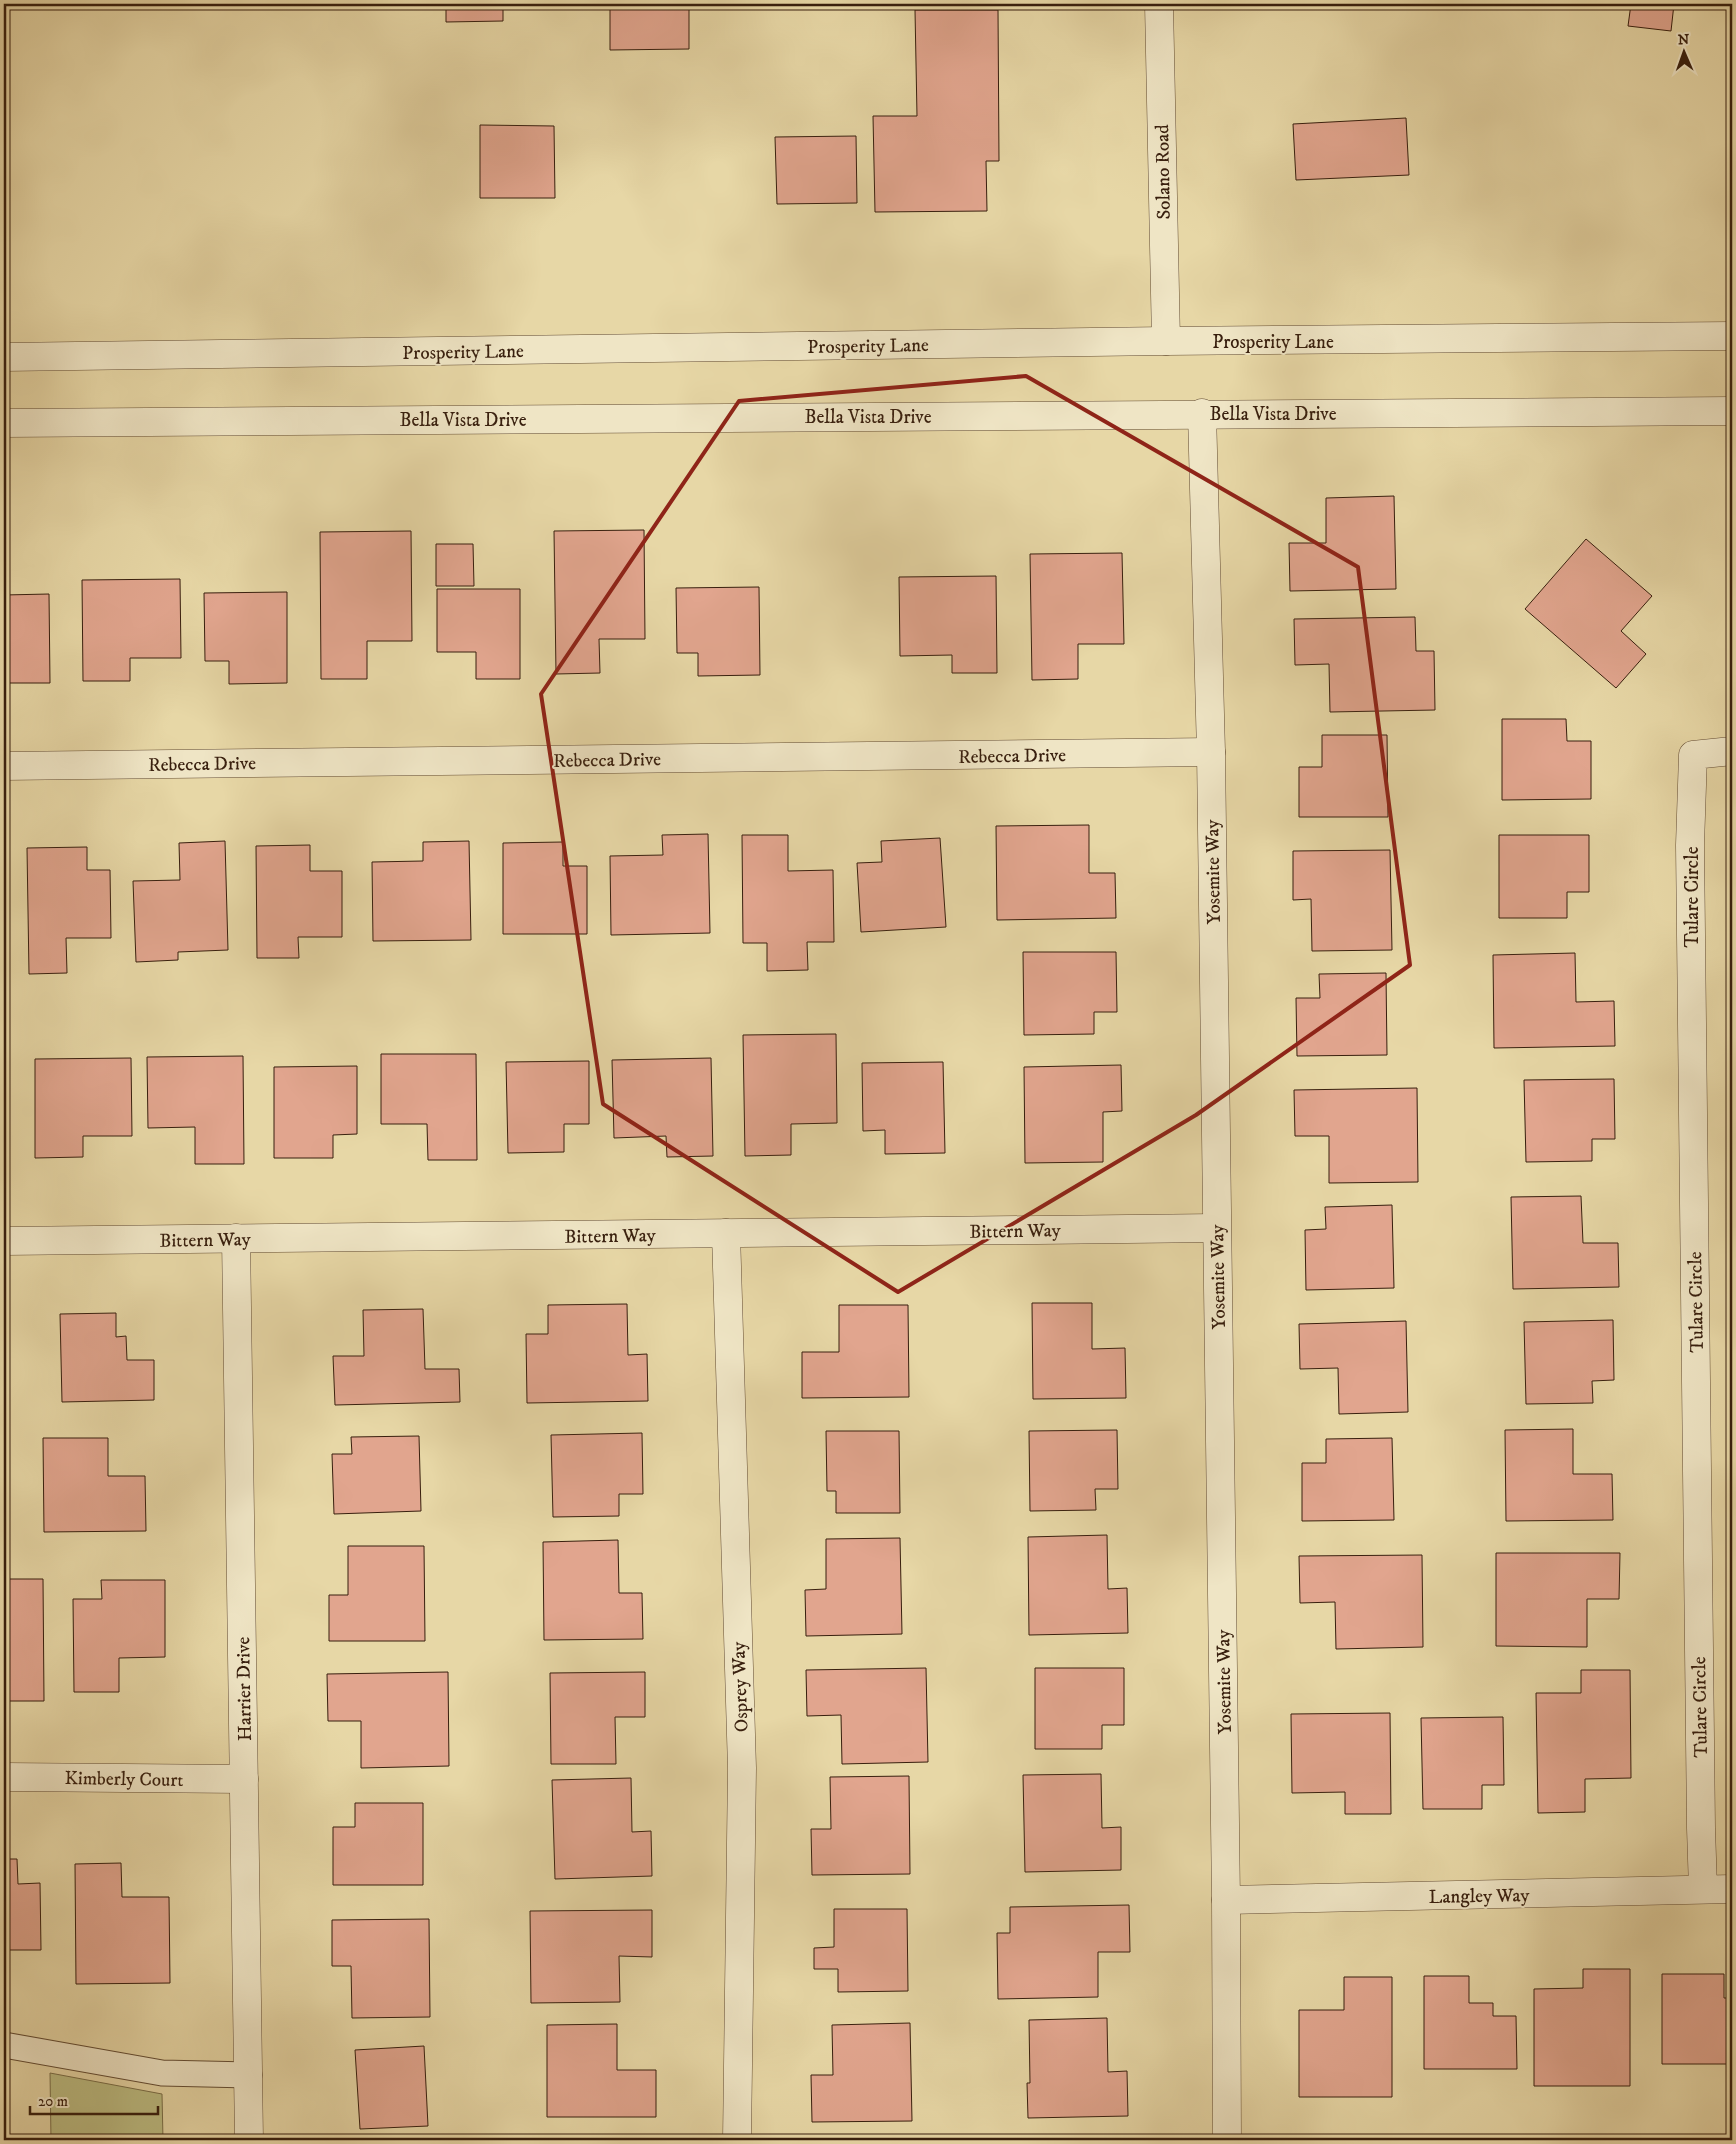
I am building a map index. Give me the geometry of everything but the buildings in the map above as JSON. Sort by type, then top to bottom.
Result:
[{"type":"street","name":"Solano Road","points":[[1159,4],[1166,341]]},
{"type":"street","name":"Prosperity Lane","points":[[4,357],[1166,341],[1732,336]]},
{"type":"street","name":"Bella Vista Drive","points":[[4,423],[1202,413],[1732,411]]},
{"type":"street","name":"Yosemite Way","points":[[1202,413],[1211,752],[1226,1900],[1227,2140]]},
{"type":"street","name":"Tulare Circle","points":[[1703,1889],[1700,1818],[1690,845],[1693,755],[1732,751]]},
{"type":"street","name":"Rebecca Drive","points":[[4,766],[1211,752]]},
{"type":"street","name":"Bittern Way","points":[[4,1241],[1216,1228]]},
{"type":"street","name":"Osprey Way","points":[[726,1233],[742,1768],[736,2140]]},
{"type":"street","name":"Harrier Drive","points":[[236,1238],[249,2140]]},
{"type":"street","name":"Kimberly Court","points":[[4,1777],[244,1779]]},
{"type":"street","name":"Langley Way","points":[[1226,1900],[1732,1889]]},
{"type":"lane","points":[[4,2045],[162,2073],[249,2075]]},
{"type":"highlighted area","points":[[1026,376],[1358,567],[1410,965],[1196,1115],[898,1292],[603,1104],[541,694],[739,401]]},
{"type":"green space","points":[[50,2073],[162,2094],[163,2140],[51,2140]]}]
